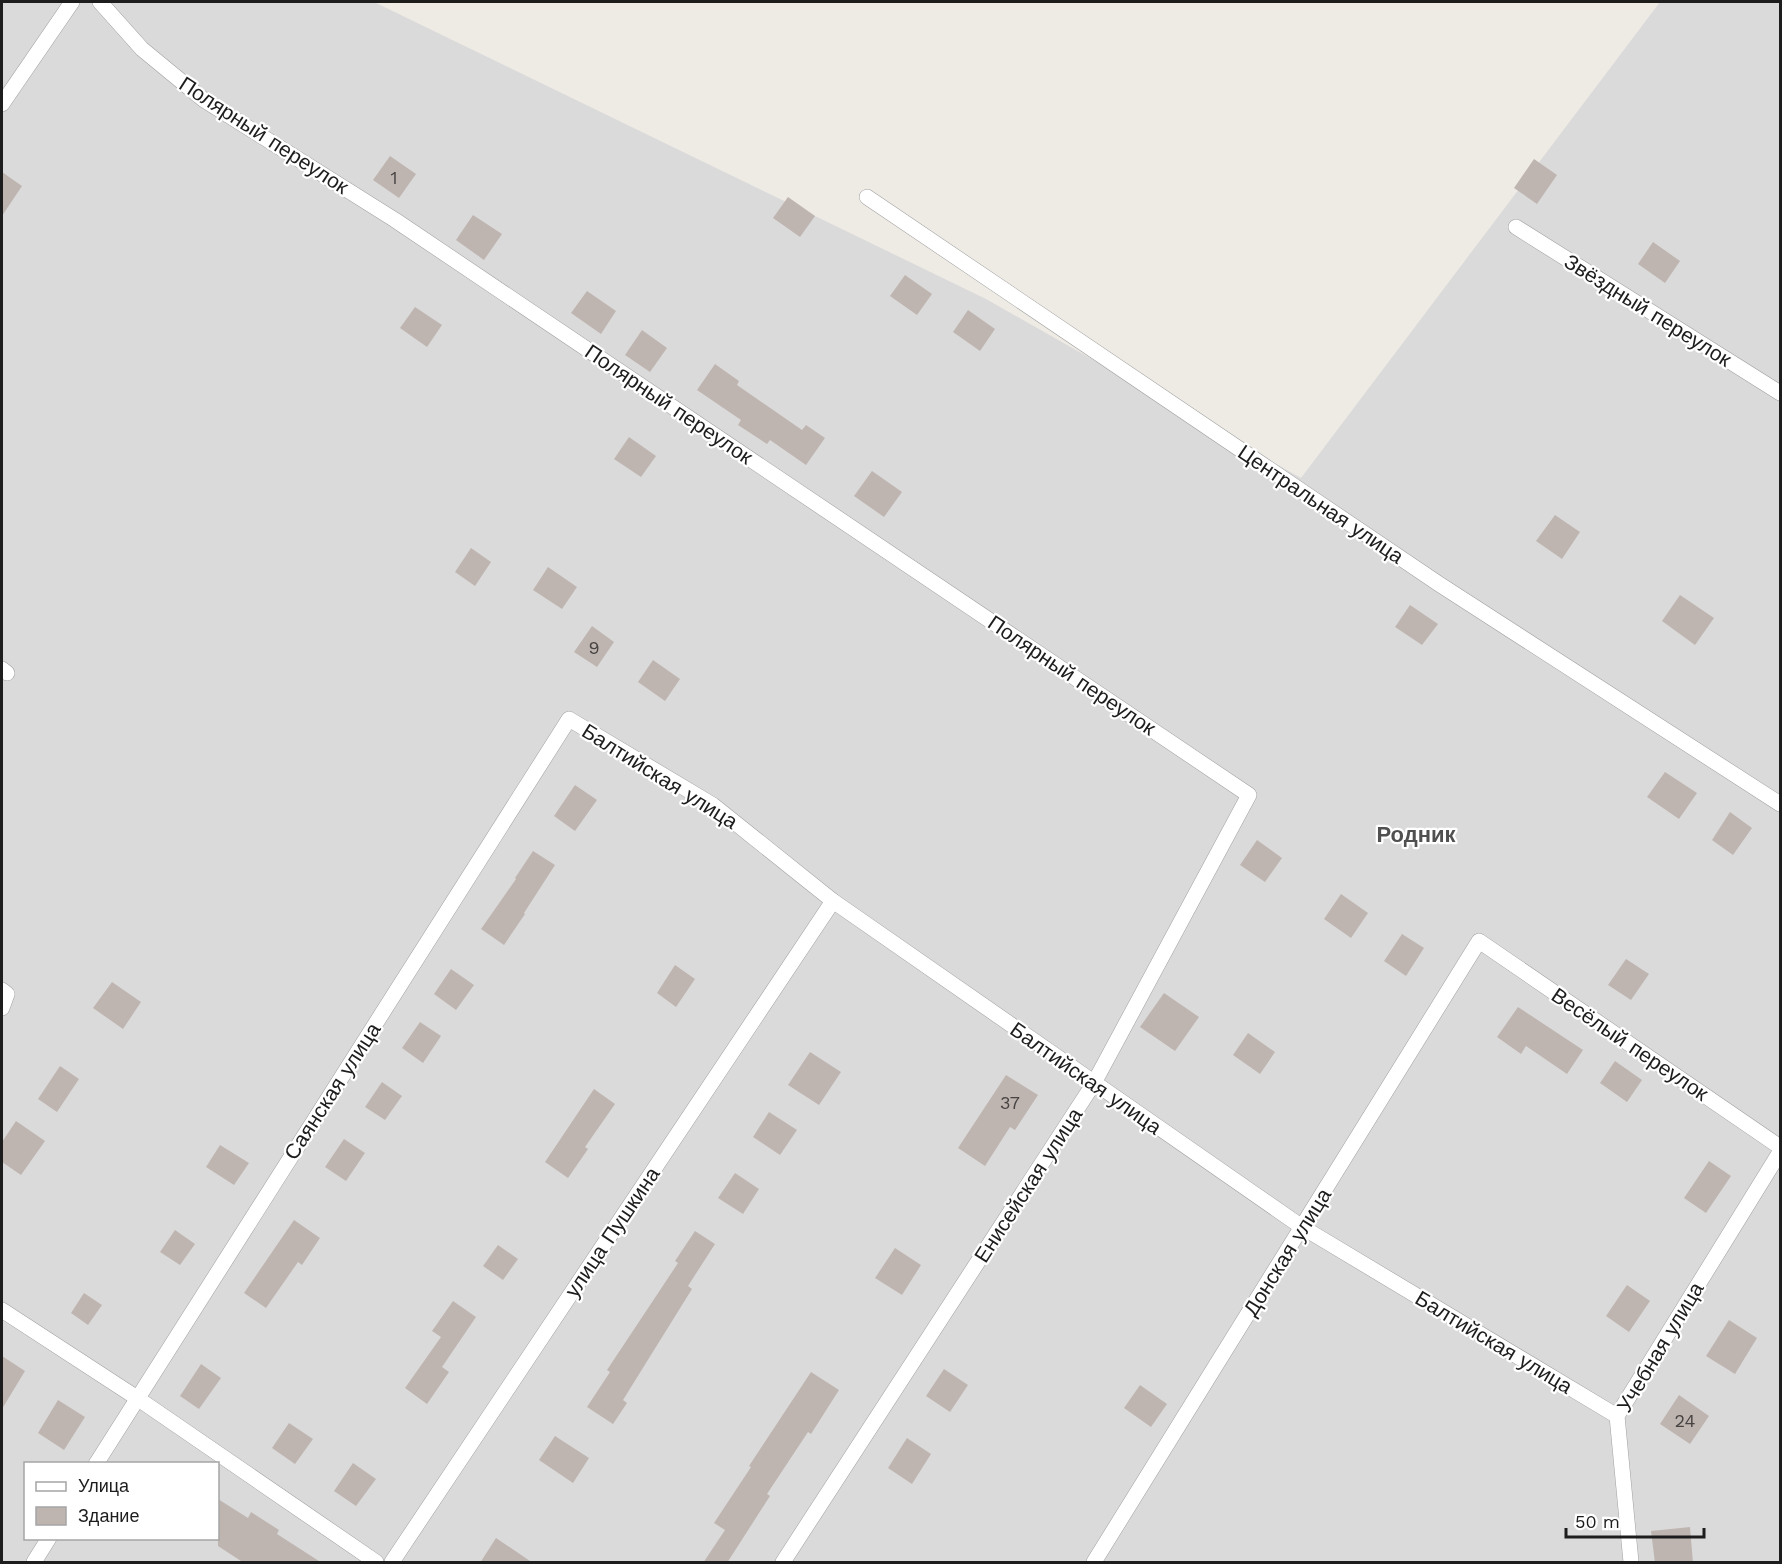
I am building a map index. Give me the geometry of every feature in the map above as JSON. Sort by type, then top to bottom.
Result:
[{"type":"street","points":[[2,104],[72,2]]},
{"type":"street","name":"Полярный переулок","points":[[100,2],[142,50],[204,100],[395,220],[1249,795]]},
{"type":"street","name":"Центральная улица","points":[[867,197],[1439,584],[1780,804]]},
{"type":"street","name":"Звёздный переулок","points":[[1516,227],[1780,393]]},
{"type":"street","name":"Балтийская улица","points":[[569,719],[713,805],[833,901],[1302,1227],[1617,1416]]},
{"type":"street","name":"Саянская улица","points":[[97,1462],[569,719]]},
{"type":"street","name":"Енисейская улица","points":[[783,1563],[1094,1083],[1249,795]]},
{"type":"street","name":"улица Пушкина","points":[[392,1563],[833,901]]},
{"type":"street","name":"Весёлый переулок","points":[[1479,941],[1780,1147]]},
{"type":"street","name":"Донская улица","points":[[1094,1563],[1479,941]]},
{"type":"street","name":"Учебная улица","points":[[1631,1563],[1617,1416],[1780,1152]]},
{"type":"street","points":[[2,1310],[137,1398],[376,1563]]},
{"type":"street","points":[[33,1563],[48,1540]]},
{"type":"shaded area","points":[[2,2],[374,2],[986,299],[1301,478],[1660,2],[1780,2],[1780,1562],[2,1562]]},
{"type":"building","points":[[390,156],[416,174],[399,198],[373,180]]},
{"type":"building","points":[[1534,159],[1557,175],[1537,204],[1514,188]]},
{"type":"building","points":[[2,172],[22,186],[2,216]]},
{"type":"building","points":[[788,197],[815,216],[800,237],[773,218]]},
{"type":"building","points":[[473,215],[502,234],[484,260],[456,240]]},
{"type":"building","points":[[1653,242],[1680,261],[1665,283],[1638,264]]},
{"type":"building","points":[[905,275],[932,294],[917,315],[890,296]]},
{"type":"building","points":[[587,291],[616,311],[601,334],[571,313]]},
{"type":"building","points":[[415,307],[442,325],[427,347],[400,328]]},
{"type":"building","points":[[968,310],[995,329],[980,351],[953,332]]},
{"type":"building","points":[[642,330],[667,348],[650,372],[625,355]]},
{"type":"building","points":[[715,364],[739,381],[737,385],[802,430],[806,425],[825,438],[806,465],[770,440],[767,444],[738,425],[741,420],[697,390]]},
{"type":"building","points":[[629,437],[656,456],[641,477],[614,459]]},
{"type":"building","points":[[872,471],[902,492],[884,517],[854,496]]},
{"type":"building","points":[[1555,515],[1580,532],[1562,559],[1536,541]]},
{"type":"building","points":[[471,548],[491,562],[475,586],[455,572]]},
{"type":"building","points":[[548,567],[577,587],[562,609],[533,590]]},
{"type":"building","points":[[1680,595],[1714,618],[1695,645],[1662,621]]},
{"type":"building","points":[[1410,605],[1438,624],[1422,645],[1395,627]]},
{"type":"building","points":[[592,626],[614,642],[597,667],[574,652]]},
{"type":"building","points":[[653,660],[680,679],[665,701],[638,682]]},
{"type":"building","points":[[1665,772],[1697,793],[1679,819],[1647,797]]},
{"type":"building","points":[[575,785],[597,800],[575,831],[554,816]]},
{"type":"building","points":[[1730,812],[1752,828],[1733,855],[1712,840]]},
{"type":"building","points":[[1257,840],[1282,858],[1265,882],[1240,865]]},
{"type":"building","points":[[533,851],[555,865],[504,945],[481,929]]},
{"type":"building","points":[[1341,894],[1368,913],[1351,938],[1324,919]]},
{"type":"building","points":[[1402,934],[1424,948],[1406,976],[1384,961]]},
{"type":"building","points":[[1626,959],[1649,974],[1631,1000],[1608,985]]},
{"type":"building","points":[[675,965],[695,979],[676,1007],[657,993]]},
{"type":"building","points":[[451,969],[474,985],[456,1010],[434,994]]},
{"type":"building","points":[[112,982],[141,1002],[123,1029],[93,1008]]},
{"type":"building","points":[[1164,993],[1199,1017],[1175,1051],[1140,1027]]},
{"type":"building","points":[[1518,1007],[1583,1050],[1567,1074],[1526,1046],[1521,1054],[1497,1037]]},
{"type":"building","points":[[420,1022],[441,1036],[423,1063],[402,1048]]},
{"type":"building","points":[[1248,1033],[1275,1052],[1260,1074],[1233,1055]]},
{"type":"building","points":[[810,1052],[841,1072],[819,1105],[788,1085]]},
{"type":"building","points":[[1615,1061],[1642,1080],[1627,1102],[1600,1083]]},
{"type":"building","points":[[60,1066],[79,1079],[57,1112],[38,1099]]},
{"type":"building","points":[[1006,1075],[1038,1095],[1015,1130],[1010,1127],[985,1166],[958,1148]]},
{"type":"building","points":[[382,1082],[402,1096],[385,1120],[365,1107]]},
{"type":"building","points":[[594,1089],[615,1104],[585,1147],[588,1149],[568,1178],[545,1162]]},
{"type":"building","points":[[769,1112],[797,1130],[780,1155],[753,1137]]},
{"type":"building","points":[[16,1121],[45,1141],[21,1175],[2,1162],[2,1142]]},
{"type":"building","points":[[344,1139],[365,1153],[346,1181],[325,1167]]},
{"type":"building","points":[[220,1145],[249,1163],[234,1185],[206,1167]]},
{"type":"building","points":[[1709,1161],[1731,1176],[1706,1213],[1684,1198]]},
{"type":"building","points":[[735,1173],[759,1189],[743,1214],[718,1198]]},
{"type":"building","points":[[294,1220],[320,1238],[302,1265],[298,1262],[266,1308],[244,1293]]},
{"type":"building","points":[[175,1230],[195,1244],[180,1265],[160,1252]]},
{"type":"building","points":[[695,1231],[715,1244],[688,1286],[692,1289],[623,1400],[627,1403],[613,1424],[587,1407],[610,1372],[607,1370],[678,1263],[675,1261]]},
{"type":"building","points":[[498,1245],[518,1259],[503,1280],[483,1266]]},
{"type":"building","points":[[895,1248],[921,1265],[902,1295],[875,1278]]},
{"type":"building","points":[[1627,1285],[1650,1301],[1629,1332],[1606,1316]]},
{"type":"building","points":[[84,1293],[102,1305],[88,1325],[71,1313]]},
{"type":"building","points":[[453,1301],[476,1317],[442,1367],[449,1372],[427,1404],[405,1388],[441,1337],[432,1331]]},
{"type":"building","points":[[1729,1320],[1757,1338],[1735,1374],[1706,1356]]},
{"type":"building","points":[[2,1356],[25,1371],[2,1409]]},
{"type":"building","points":[[201,1364],[221,1378],[199,1409],[180,1396]]},
{"type":"building","points":[[944,1369],[968,1385],[950,1412],[926,1396]]},
{"type":"building","points":[[811,1372],[839,1390],[811,1434],[808,1432],[767,1494],[770,1496],[727,1563],[703,1563],[725,1530],[714,1523]]},
{"type":"building","points":[[1140,1385],[1167,1404],[1151,1427],[1124,1408]]},
{"type":"building","points":[[1679,1395],[1709,1416],[1690,1444],[1660,1424]]},
{"type":"building","points":[[58,1400],[85,1417],[64,1450],[38,1433]]},
{"type":"building","points":[[289,1423],[313,1439],[295,1464],[272,1448]]},
{"type":"building","points":[[555,1436],[589,1458],[573,1483],[539,1460]]},
{"type":"building","points":[[907,1438],[931,1454],[912,1484],[888,1468]]},
{"type":"building","points":[[353,1463],[376,1479],[356,1506],[334,1491]]},
{"type":"building","points":[[219,1500],[248,1518],[251,1512],[279,1530],[277,1534],[322,1563],[244,1563],[218,1546]]},
{"type":"building","points":[[1690,1527],[1693,1563],[1655,1563],[1651,1531]]},
{"type":"building","points":[[496,1538],[533,1563],[480,1563]]},
{"type":"district","name":"Родник","points":[[1416,834]]}]
